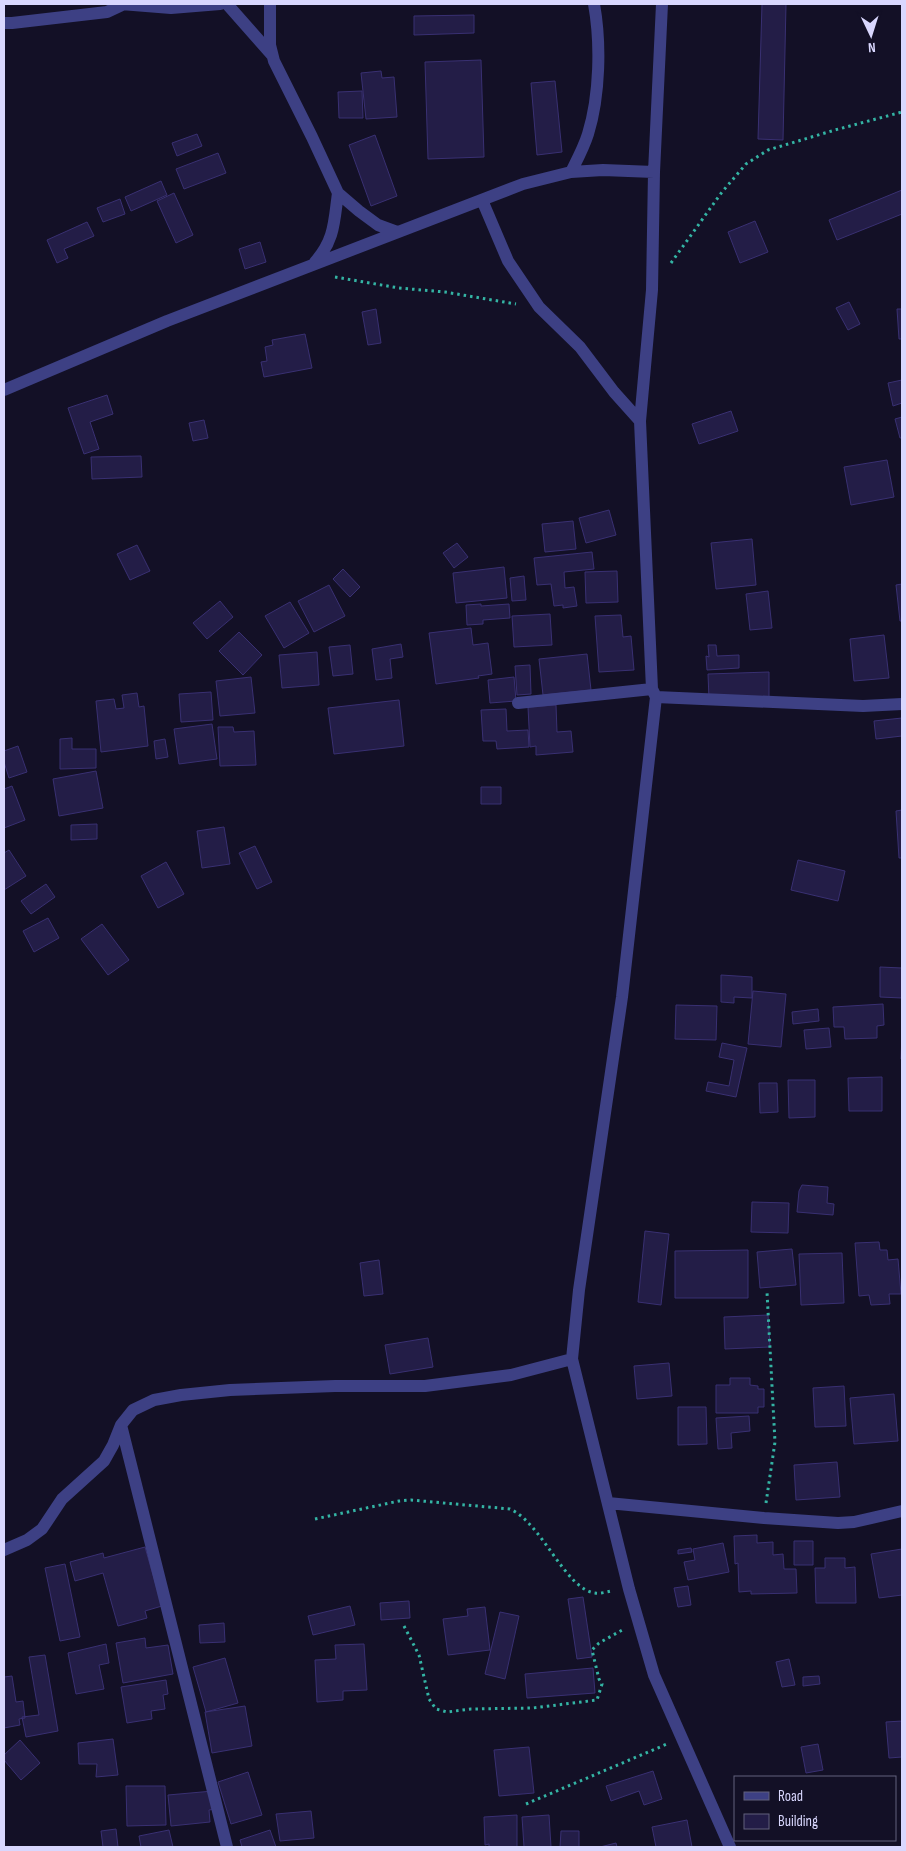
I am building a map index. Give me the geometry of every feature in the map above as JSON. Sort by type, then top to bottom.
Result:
[{"type":"street","points":[[4,23],[12,24],[107,12],[123,4],[171,8],[220,4]]},
{"type":"street","points":[[227,4],[272,55]]},
{"type":"street","points":[[270,4],[269,25],[274,61],[338,193],[378,225],[397,232]]},
{"type":"street","points":[[571,172],[588,134],[595,98],[598,69],[598,26],[594,4]]},
{"type":"street","points":[[662,4],[654,172],[652,290],[640,421],[654,693],[622,997],[579,1290],[572,1360],[629,1589],[654,1675],[730,1847]]},
{"type":"street","points":[[4,390],[167,322],[523,184],[571,172],[603,170],[654,172]]},
{"type":"street","points":[[306,267],[325,251],[333,232],[338,193]]},
{"type":"street","points":[[482,200],[508,262],[539,307],[580,347],[614,392],[640,421]]},
{"type":"street","points":[[518,704],[654,693],[854,706],[902,704]]},
{"type":"street","points":[[4,1550],[27,1540],[42,1529],[62,1499],[104,1461],[114,1445],[122,1425],[133,1410],[154,1400],[230,1390],[425,1386],[512,1375],[572,1360]]},
{"type":"street","points":[[122,1425],[227,1847]]},
{"type":"street","points":[[608,1502],[764,1518],[854,1522],[902,1511]]},
{"type":"path","points":[[652,290],[722,192],[746,164],[768,150],[902,112]]},
{"type":"path","points":[[306,267],[352,280],[539,307]]},
{"type":"path","points":[[764,1518],[775,1442],[767,1292]]},
{"type":"path","points":[[315,1518],[410,1500],[510,1509],[519,1513],[530,1524],[583,1588],[596,1593],[629,1589]]},
{"type":"path","points":[[404,1626],[419,1655],[428,1699],[436,1709],[447,1712],[471,1709],[533,1708],[597,1700],[602,1684],[592,1650],[599,1643],[638,1622]]},
{"type":"path","points":[[526,1804],[681,1737]]},
{"type":"building","points":[[762,4],[786,4],[783,140],[758,139]]},
{"type":"building","points":[[474,15],[474,33],[414,35],[414,16]]},
{"type":"building","points":[[481,60],[484,157],[428,159],[425,62]]},
{"type":"building","points":[[381,71],[382,78],[394,77],[397,117],[366,119],[361,73]]},
{"type":"building","points":[[555,81],[562,152],[537,155],[531,83]]},
{"type":"building","points":[[362,91],[363,118],[339,118],[338,92]]},
{"type":"building","points":[[197,134],[202,146],[177,156],[172,143]]},
{"type":"building","points":[[375,135],[397,196],[371,206],[349,145]]},
{"type":"building","points":[[218,153],[226,173],[184,189],[176,169]]},
{"type":"building","points":[[161,181],[167,195],[131,211],[125,197]]},
{"type":"building","points":[[902,190],[902,214],[837,240],[829,220]]},
{"type":"building","points":[[174,193],[193,235],[176,243],[157,201]]},
{"type":"building","points":[[120,199],[125,214],[103,222],[97,208]]},
{"type":"building","points":[[755,221],[768,252],[740,263],[728,232]]},
{"type":"building","points":[[87,222],[94,236],[64,249],[68,258],[57,263],[47,240]]},
{"type":"building","points":[[260,242],[266,262],[245,269],[239,249]]},
{"type":"building","points":[[849,302],[860,324],[848,330],[836,308]]},
{"type":"building","points":[[376,309],[381,343],[368,345],[362,312]]},
{"type":"building","points":[[897,309],[902,309],[902,339],[899,339]]},
{"type":"building","points":[[305,334],[312,368],[264,377],[261,362],[267,361],[265,347],[273,345],[272,340]]},
{"type":"building","points":[[902,380],[902,403],[893,406],[888,383]]},
{"type":"building","points":[[107,395],[113,414],[90,422],[99,449],[84,454],[68,408]]},
{"type":"building","points":[[731,411],[738,431],[699,444],[692,424]]},
{"type":"building","points":[[902,417],[902,438],[900,438],[895,419]]},
{"type":"building","points":[[204,420],[208,438],[193,441],[189,423]]},
{"type":"building","points":[[141,456],[142,477],[92,479],[91,457]]},
{"type":"building","points":[[887,460],[894,497],[851,505],[844,467]]},
{"type":"building","points":[[609,510],[616,535],[586,543],[579,518]]},
{"type":"building","points":[[573,521],[576,549],[545,552],[542,524]]},
{"type":"building","points":[[752,539],[756,585],[716,589],[711,543]]},
{"type":"building","points":[[457,543],[468,557],[454,568],[443,553]]},
{"type":"building","points":[[137,545],[150,571],[130,580],[117,554]]},
{"type":"building","points":[[592,552],[594,569],[564,572],[565,588],[574,587],[577,606],[563,608],[563,605],[554,606],[551,584],[537,585],[534,558]]},
{"type":"building","points":[[504,567],[507,598],[456,603],[453,573]]},
{"type":"building","points":[[343,569],[360,587],[350,597],[333,579]]},
{"type":"building","points":[[617,571],[618,602],[586,603],[585,572]]},
{"type":"building","points":[[524,576],[526,600],[512,601],[510,578]]},
{"type":"building","points":[[902,584],[902,621],[900,621],[896,585]]},
{"type":"building","points":[[329,585],[345,616],[314,632],[298,601]]},
{"type":"building","points":[[768,591],[772,628],[750,630],[746,594]]},
{"type":"building","points":[[220,601],[233,617],[207,639],[193,623]]},
{"type":"building","points":[[290,602],[309,633],[284,648],[265,616]]},
{"type":"building","points":[[481,604],[481,606],[509,604],[510,618],[483,620],[483,624],[467,625],[466,605]]},
{"type":"building","points":[[550,614],[552,645],[514,647],[512,616]]},
{"type":"building","points":[[621,615],[623,637],[631,636],[634,670],[599,672],[595,616]]},
{"type":"building","points":[[471,628],[473,645],[488,643],[492,674],[478,676],[479,678],[436,684],[429,633]]},
{"type":"building","points":[[239,632],[262,655],[243,675],[219,651]]},
{"type":"building","points":[[884,635],[889,678],[854,681],[850,639]]},
{"type":"building","points":[[401,644],[403,657],[390,659],[392,678],[376,680],[372,649]]},
{"type":"building","points":[[350,645],[353,674],[333,676],[329,647]]},
{"type":"building","points":[[708,645],[716,645],[717,656],[739,655],[739,668],[707,670],[706,656],[709,657]]},
{"type":"building","points":[[317,652],[319,685],[282,688],[279,655]]},
{"type":"building","points":[[587,654],[591,690],[543,695],[539,659]]},
{"type":"building","points":[[530,665],[531,694],[517,695],[515,666]]},
{"type":"building","points":[[769,672],[769,697],[709,699],[708,674]]},
{"type":"building","points":[[251,677],[255,713],[220,716],[216,681]]},
{"type":"building","points":[[514,677],[516,701],[490,703],[488,680]]},
{"type":"building","points":[[211,692],[213,720],[181,722],[179,694]]},
{"type":"building","points":[[137,693],[139,707],[144,706],[148,746],[101,752],[96,701],[114,699],[116,709],[124,708],[122,695]]},
{"type":"building","points":[[399,700],[404,746],[334,754],[328,708]]},
{"type":"building","points":[[556,705],[557,732],[571,731],[573,752],[536,755],[536,746],[530,747],[528,707]]},
{"type":"building","points":[[506,709],[507,731],[528,730],[529,747],[497,749],[496,741],[483,741],[481,710]]},
{"type":"building","points":[[902,718],[902,736],[876,739],[874,721]]},
{"type":"building","points":[[212,724],[217,759],[179,764],[174,729]]},
{"type":"building","points":[[218,727],[233,727],[234,732],[254,731],[256,765],[220,766]]},
{"type":"building","points":[[72,738],[72,749],[96,749],[96,768],[60,769],[60,739]]},
{"type":"building","points":[[165,739],[168,757],[156,759],[154,741]]},
{"type":"building","points":[[18,746],[27,772],[9,778],[4,762],[4,751]]},
{"type":"building","points":[[96,771],[103,808],[59,816],[53,779]]},
{"type":"building","points":[[12,786],[25,820],[4,828],[4,789]]},
{"type":"building","points":[[481,787],[501,787],[501,804],[481,804]]},
{"type":"building","points":[[902,810],[902,858],[899,858],[896,811]]},
{"type":"building","points":[[97,824],[97,839],[71,840],[71,825]]},
{"type":"building","points":[[224,827],[230,864],[202,868],[197,831]]},
{"type":"building","points":[[255,846],[272,882],[257,889],[239,853]]},
{"type":"building","points":[[9,850],[26,876],[4,890],[4,853]]},
{"type":"building","points":[[798,860],[845,871],[838,901],[791,890]]},
{"type":"building","points":[[166,862],[184,894],[158,908],[141,876]]},
{"type":"building","points":[[46,884],[55,897],[31,914],[21,901]]},
{"type":"building","points":[[48,918],[59,938],[34,952],[23,931]]},
{"type":"building","points":[[102,924],[129,960],[108,975],[81,939]]},
{"type":"building","points":[[880,967],[902,968],[902,998],[880,997]]},
{"type":"building","points":[[721,975],[752,977],[752,998],[734,997],[734,1003],[721,1002]]},
{"type":"building","points":[[753,991],[786,994],[781,1047],[748,1044]]},
{"type":"building","points":[[883,1004],[884,1025],[877,1026],[877,1038],[845,1039],[844,1027],[834,1027],[833,1007]]},
{"type":"building","points":[[676,1005],[717,1006],[716,1040],[675,1039]]},
{"type":"building","points":[[818,1009],[819,1021],[793,1024],[792,1012]]},
{"type":"building","points":[[829,1028],[831,1047],[806,1049],[804,1030]]},
{"type":"building","points":[[722,1043],[747,1048],[736,1097],[706,1091],[708,1082],[729,1086],[734,1060],[719,1057]]},
{"type":"building","points":[[882,1077],[882,1111],[849,1111],[848,1078]]},
{"type":"building","points":[[788,1080],[815,1080],[815,1117],[789,1118]]},
{"type":"building","points":[[759,1083],[777,1083],[778,1112],[760,1113]]},
{"type":"building","points":[[802,1185],[828,1187],[827,1203],[834,1204],[833,1215],[797,1212],[799,1191]]},
{"type":"building","points":[[752,1202],[789,1203],[788,1233],[751,1232]]},
{"type":"building","points":[[645,1231],[669,1234],[661,1305],[638,1302]]},
{"type":"building","points":[[879,1242],[880,1250],[887,1250],[888,1260],[898,1259],[901,1294],[889,1294],[890,1304],[871,1305],[869,1295],[859,1296],[855,1243]]},
{"type":"building","points":[[792,1249],[796,1285],[760,1288],[757,1252]]},
{"type":"building","points":[[748,1250],[748,1298],[675,1298],[675,1251]]},
{"type":"building","points":[[842,1253],[844,1303],[801,1305],[799,1254]]},
{"type":"building","points":[[379,1260],[383,1294],[364,1296],[360,1263]]},
{"type":"building","points":[[768,1315],[770,1347],[725,1349],[724,1317]]},
{"type":"building","points":[[428,1338],[433,1367],[390,1374],[385,1345]]},
{"type":"building","points":[[669,1363],[672,1396],[637,1399],[634,1366]]},
{"type":"building","points":[[730,1378],[750,1378],[750,1385],[758,1386],[758,1389],[764,1389],[764,1407],[758,1407],[758,1413],[716,1413],[716,1385],[730,1385]]},
{"type":"building","points":[[844,1386],[846,1426],[815,1427],[813,1388]]},
{"type":"building","points":[[894,1394],[898,1441],[854,1444],[850,1398]]},
{"type":"building","points":[[678,1407],[706,1407],[707,1444],[678,1445]]},
{"type":"building","points":[[749,1416],[750,1431],[731,1433],[732,1448],[718,1449],[716,1418]]},
{"type":"building","points":[[837,1462],[840,1497],[796,1500],[794,1465]]},
{"type":"building","points":[[757,1535],[757,1543],[773,1542],[773,1555],[783,1554],[784,1569],[796,1569],[797,1593],[751,1594],[751,1591],[739,1592],[738,1563],[735,1564],[734,1536]]},
{"type":"building","points":[[794,1541],[813,1541],[813,1565],[794,1565]]},
{"type":"building","points":[[723,1543],[729,1572],[688,1580],[684,1562],[695,1560],[693,1549]]},
{"type":"building","points":[[145,1547],[162,1606],[145,1611],[147,1618],[118,1626],[103,1573],[75,1581],[70,1562],[103,1553],[104,1558]]},
{"type":"building","points":[[691,1548],[692,1552],[678,1554],[678,1550]]},
{"type":"building","points":[[902,1549],[902,1595],[879,1598],[871,1554]]},
{"type":"building","points":[[825,1558],[845,1558],[845,1568],[855,1567],[856,1603],[816,1603],[815,1568],[825,1568]]},
{"type":"building","points":[[65,1564],[80,1637],[60,1641],[45,1568]]},
{"type":"building","points":[[688,1586],[691,1605],[678,1607],[674,1588]]},
{"type":"building","points":[[583,1597],[592,1657],[577,1659],[568,1599]]},
{"type":"building","points":[[409,1601],[410,1618],[381,1620],[380,1603]]},
{"type":"building","points":[[350,1606],[355,1625],[313,1635],[308,1616]]},
{"type":"building","points":[[485,1607],[490,1650],[448,1655],[443,1619],[468,1616],[467,1609]]},
{"type":"building","points":[[500,1612],[519,1616],[505,1679],[485,1674]]},
{"type":"building","points":[[224,1623],[225,1642],[200,1643],[199,1625]]},
{"type":"building","points":[[145,1638],[146,1648],[168,1645],[173,1674],[123,1683],[116,1643]]},
{"type":"building","points":[[106,1644],[109,1663],[99,1665],[104,1689],[76,1694],[68,1653]]},
{"type":"building","points":[[364,1644],[367,1690],[343,1691],[343,1700],[317,1702],[315,1660],[336,1659],[335,1645]]},
{"type":"building","points":[[45,1655],[58,1731],[26,1737],[22,1717],[39,1715],[29,1657]]},
{"type":"building","points":[[225,1658],[238,1703],[206,1712],[193,1667]]},
{"type":"building","points":[[789,1659],[795,1685],[782,1687],[776,1662]]},
{"type":"building","points":[[593,1668],[595,1693],[527,1698],[525,1674]]},
{"type":"building","points":[[12,1676],[16,1702],[23,1701],[25,1718],[19,1719],[20,1725],[4,1728],[4,1677]]},
{"type":"building","points":[[819,1676],[820,1684],[803,1686],[803,1677]]},
{"type":"building","points":[[166,1680],[168,1694],[163,1695],[165,1709],[151,1711],[152,1719],[127,1723],[121,1687]]},
{"type":"building","points":[[245,1706],[252,1746],[212,1753],[205,1712]]},
{"type":"building","points":[[902,1721],[902,1757],[889,1758],[886,1722]]},
{"type":"building","points":[[113,1739],[118,1775],[96,1777],[97,1764],[79,1764],[78,1743]]},
{"type":"building","points":[[20,1740],[40,1763],[21,1780],[4,1760],[4,1755]]},
{"type":"building","points":[[818,1744],[823,1770],[806,1773],[801,1747]]},
{"type":"building","points":[[529,1747],[534,1793],[499,1796],[494,1750]]},
{"type":"building","points":[[653,1771],[662,1799],[644,1805],[639,1791],[611,1801],[606,1786]]},
{"type":"building","points":[[248,1772],[262,1815],[231,1824],[218,1782]]},
{"type":"building","points":[[126,1786],[165,1786],[166,1825],[127,1826]]},
{"type":"building","points":[[213,1791],[215,1809],[209,1810],[210,1822],[171,1826],[168,1795]]},
{"type":"building","points":[[311,1811],[314,1838],[280,1841],[276,1814]]},
{"type":"building","points":[[517,1815],[517,1847],[489,1847],[489,1844],[485,1845],[484,1817]]},
{"type":"building","points":[[549,1815],[551,1847],[524,1847],[522,1817]]},
{"type":"building","points":[[687,1820],[692,1847],[656,1847],[652,1827]]},
{"type":"building","points":[[116,1829],[118,1847],[103,1847],[101,1831]]},
{"type":"building","points":[[169,1830],[173,1847],[141,1847],[139,1836]]},
{"type":"building","points":[[270,1830],[276,1847],[242,1847],[240,1840]]},
{"type":"building","points":[[561,1831],[579,1831],[579,1847],[560,1847]]},
{"type":"building","points":[[616,1843],[617,1847],[600,1847]]}]
